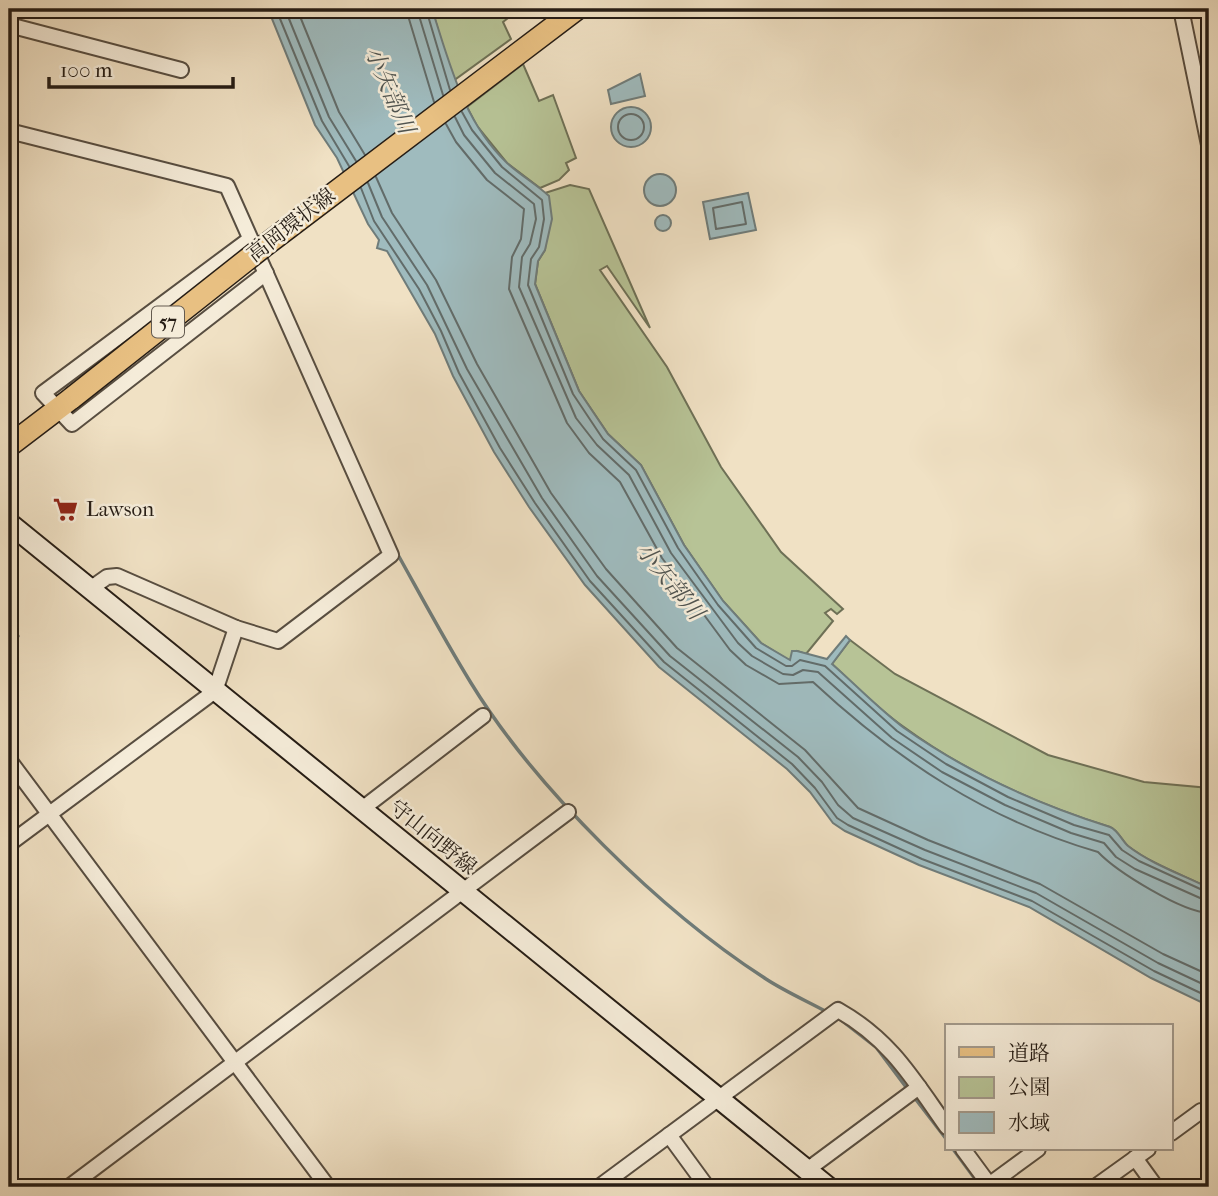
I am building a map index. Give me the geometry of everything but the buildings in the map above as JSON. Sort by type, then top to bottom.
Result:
[{"type":"main road","name":"高岡環状線","points":[[9,446],[64,404],[257,243],[287,228],[570,13]]},
{"type":"main road","name":"守山向野線","points":[[9,523],[828,1187]]},
{"type":"street","points":[[1181,9],[1209,145]]},
{"type":"street","points":[[9,25],[181,70]]},
{"type":"street","points":[[9,131],[227,186],[257,243],[266,273],[391,555],[278,641],[236,628],[117,576],[107,578],[90,589]]},
{"type":"street","points":[[257,243],[43,393],[64,404],[67,423],[72,424],[266,273]]},
{"type":"street","points":[[9,844],[215,691],[236,628]]},
{"type":"street","points":[[362,809],[484,716]]},
{"type":"street","points":[[9,760],[328,1187]]},
{"type":"street","points":[[69,1187],[465,891],[470,883],[568,812]]},
{"type":"street","points":[[599,1187],[838,1010],[867,1026],[885,1042],[945,1124]]},
{"type":"street","points":[[807,1170],[919,1087]]},
{"type":"street","points":[[1172,1132],[1201,1111]]},
{"type":"street","points":[[668,1135],[708,1187]]},
{"type":"street","points":[[964,1150],[990,1186],[1037,1150]]},
{"type":"street","points":[[1095,1187],[1140,1152],[1156,1187]]},
{"type":"green space","points":[[432,9],[517,11],[503,22],[511,39],[453,81]]},
{"type":"green space","points":[[523,64],[539,101],[553,95],[576,158],[566,163],[569,170],[559,180],[540,188],[507,163],[477,126],[467,107]]},
{"type":"green space","points":[[570,185],[589,189],[650,328],[607,266],[600,270],[667,367],[721,467],[781,552],[843,609],[837,614],[831,609],[825,613],[833,621],[806,654],[797,651],[790,661],[761,643],[723,601],[684,545],[641,465],[608,434],[579,391],[535,284],[538,261],[545,250],[549,197],[545,193]]},
{"type":"green space","points":[[850,640],[895,674],[1048,755],[1144,782],[1209,788],[1209,888],[1137,852],[1110,827],[1003,786],[928,744],[885,713],[832,664]]},
{"type":"water","name":"小矢部川","points":[[268,9],[432,9],[452,71],[479,129],[507,163],[549,196],[552,219],[545,250],[538,261],[535,284],[579,391],[608,434],[641,465],[684,545],[723,601],[761,643],[790,660],[792,651],[827,659],[846,636],[850,640],[832,664],[904,728],[953,759],[1004,786],[1113,828],[1126,844],[1137,852],[1209,888],[1209,1006],[1151,978],[1029,907],[919,865],[845,831],[833,823],[810,792],[787,769],[659,667],[585,585],[529,507],[494,452],[453,376],[435,334],[387,251],[377,248],[379,240],[368,224],[337,158],[315,125]]},
{"type":"water","points":[[640,74],[645,96],[611,104],[608,90]]},
{"type":"water","points":[[631,107],[645,113],[651,127],[645,141],[631,147],[617,141],[611,127],[617,113]]},
{"type":"water","points":[[660,174],[672,178],[676,190],[672,202],[660,206],[648,202],[644,190],[648,178]]},
{"type":"water","points":[[748,193],[756,230],[710,239],[703,202]]},
{"type":"water","points":[[660,215],[666,215],[671,223],[669,229],[660,231],[655,226],[655,220]]},
{"type":"waterway","points":[[397,553],[471,683],[530,765],[565,806],[644,884],[685,919],[766,979],[827,1012]]},
{"type":"waterway","points":[[9,643],[18,636]]},
{"type":"waterway","points":[[840,1019],[876,1047],[909,1091]]},
{"type":"waterway","points":[[914,1097],[945,1137]]},
{"type":"waterway","points":[[954,1150],[981,1187]]},
{"type":"place","name":"Lawson","points":[[66,509]]}]
